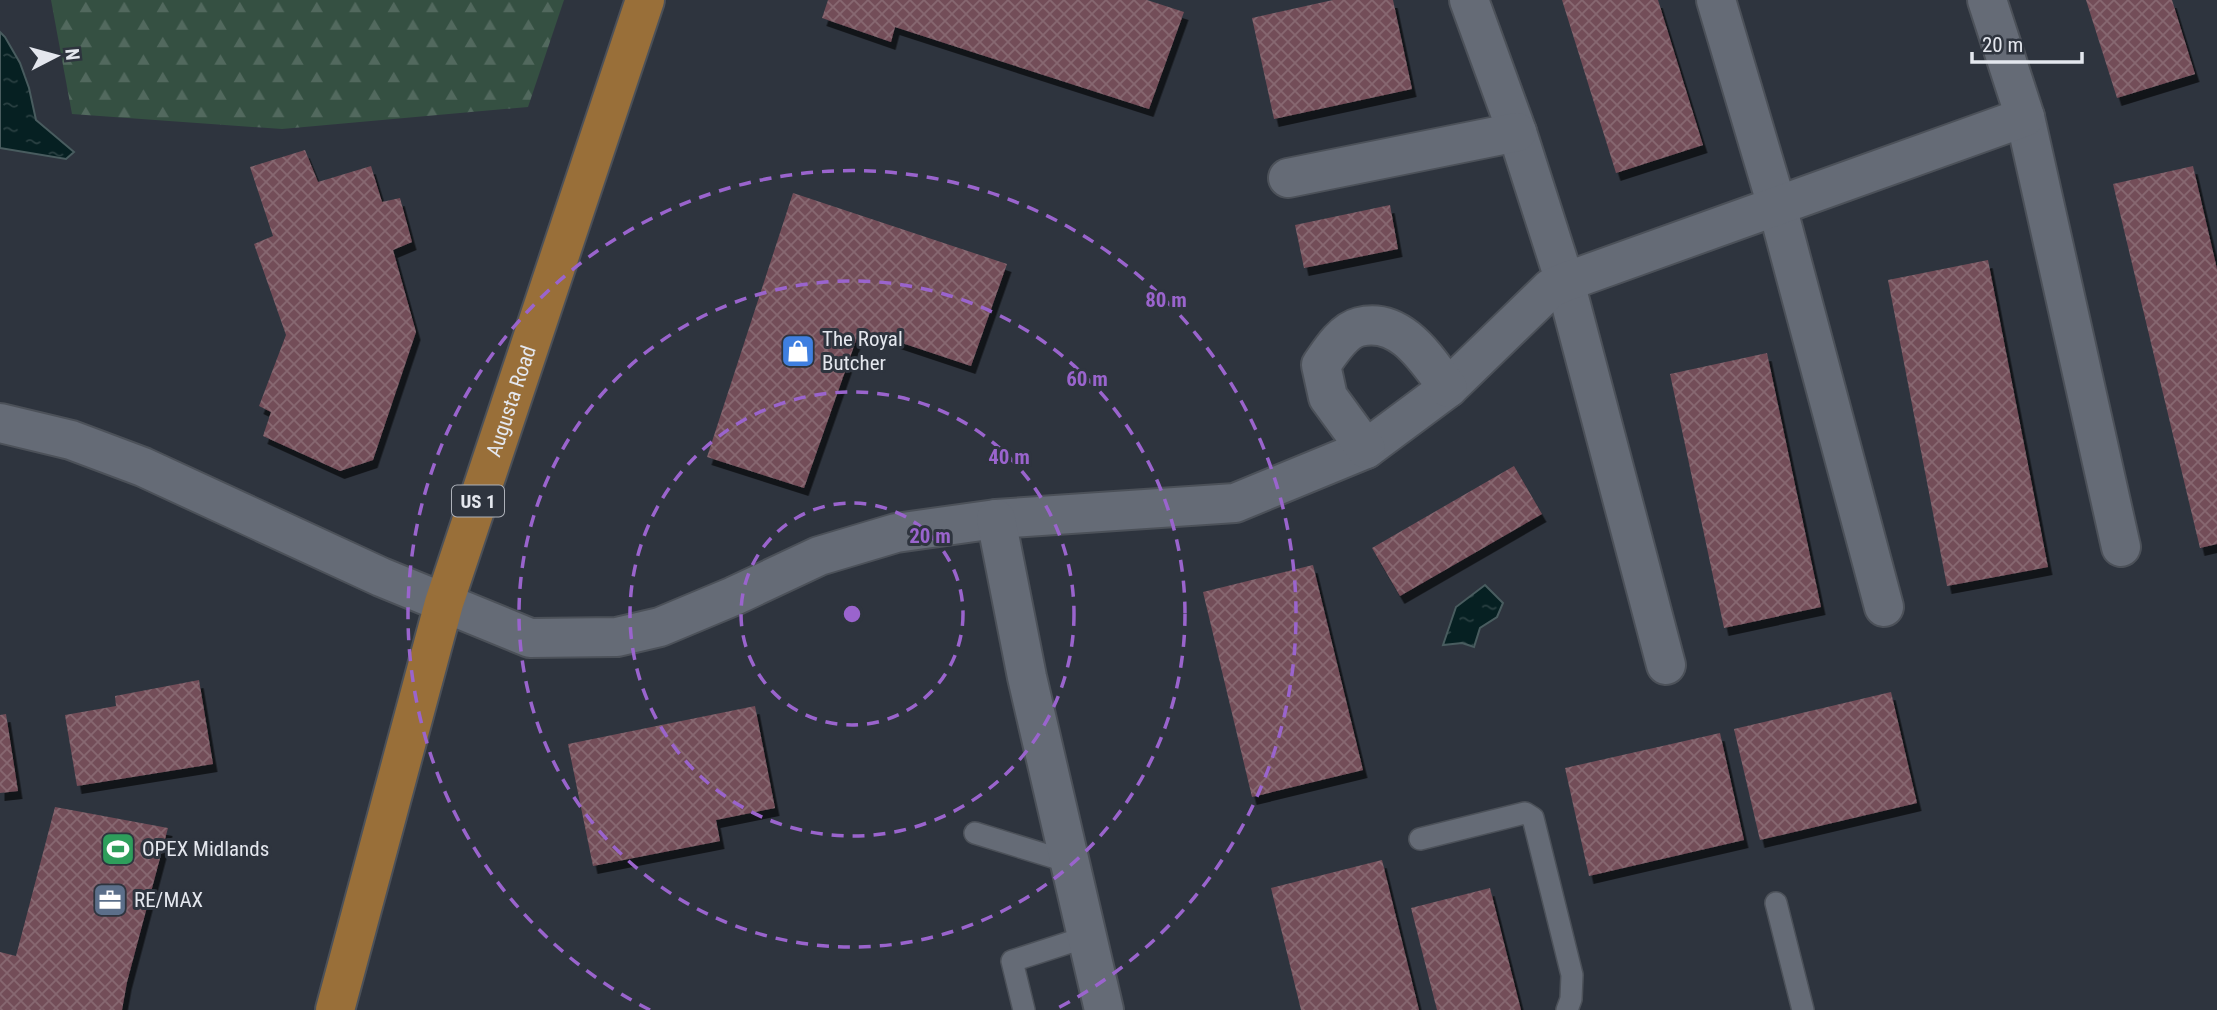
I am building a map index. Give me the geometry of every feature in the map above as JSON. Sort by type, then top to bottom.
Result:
[{"type":"main road","name":"Augusta Road","points":[[335,1010],[443,603],[645,0]]},
{"type":"street","points":[[1469,0],[1517,132],[1565,282],[1666,666]]},
{"type":"street","points":[[1717,0],[1777,206],[1884,607]]},
{"type":"street","points":[[1987,0],[2025,117],[2121,547]]},
{"type":"street","points":[[0,423],[71,440],[143,467],[381,577],[530,638],[617,637],[660,627],[819,556],[896,533],[996,519],[1235,503],[1366,449],[1448,388],[1551,288],[2025,117]]},
{"type":"street","points":[[1288,178],[1517,132]]},
{"type":"street","points":[[1366,449],[1328,397],[1321,365],[1339,341],[1358,327],[1387,326],[1417,347],[1448,388]]},
{"type":"street","points":[[996,519],[1027,677],[1104,1010]]},
{"type":"lane","points":[[1420,839],[1525,813],[1533,818],[1572,975],[1571,999],[1567,1010]]},
{"type":"lane","points":[[975,833],[1069,862]]},
{"type":"lane","points":[[1776,904],[1803,1010]]},
{"type":"lane","points":[[1024,1010],[1012,961],[1087,937]]},
{"type":"green space","points":[[51,0],[564,0],[528,107],[282,129],[72,114]]},
{"type":"water","points":[[0,32],[20,63],[36,120],[74,152],[66,159],[0,148]]},
{"type":"water","points":[[1485,585],[1503,603],[1497,617],[1480,628],[1474,647],[1462,643],[1443,645],[1456,607]]},
{"type":"building","points":[[828,0],[1147,0],[1184,12],[1149,109],[895,27],[891,42],[822,18]]},
{"type":"building","points":[[1333,0],[1393,0],[1412,89],[1274,119],[1252,18]]},
{"type":"building","points":[[1562,0],[1658,0],[1703,145],[1616,173]]},
{"type":"building","points":[[2086,0],[2172,0],[2195,74],[2117,98]]},
{"type":"building","points":[[305,150],[318,182],[371,166],[382,202],[400,198],[412,242],[393,250],[416,332],[373,460],[340,471],[263,436],[271,412],[259,406],[286,335],[254,244],[273,236],[250,167]]},
{"type":"building","points":[[2193,166],[2217,269],[2217,544],[2200,548],[2113,184]]},
{"type":"building","points":[[793,193],[1007,264],[971,366],[860,329],[804,488],[707,457]]},
{"type":"building","points":[[1390,205],[1398,249],[1304,268],[1295,225]]},
{"type":"building","points":[[1988,260],[2048,567],[1947,586],[1888,280]]},
{"type":"building","points":[[1767,353],[1821,607],[1724,628],[1670,374]]},
{"type":"building","points":[[1514,466],[1542,514],[1400,596],[1372,548]]},
{"type":"building","points":[[1313,565],[1363,770],[1252,797],[1203,592]]},
{"type":"building","points":[[199,680],[213,764],[77,786],[65,715],[116,706],[115,696]]},
{"type":"building","points":[[1891,692],[1917,803],[1760,840],[1734,729]]},
{"type":"building","points":[[755,706],[775,808],[716,820],[720,841],[593,866],[568,744]]},
{"type":"building","points":[[6,714],[18,791],[0,793],[0,715]]},
{"type":"building","points":[[1720,733],[1744,840],[1589,876],[1565,768]]},
{"type":"building","points":[[55,807],[168,828],[122,1010],[0,1010],[0,952],[16,956]]},
{"type":"building","points":[[1382,860],[1419,1010],[1301,1010],[1271,888]]},
{"type":"building","points":[[1490,888],[1521,1010],[1437,1010],[1411,908]]},
{"type":"place","name":"The Royal Butcher","points":[[798,351]]},
{"type":"place","name":"OPEX Midlands","points":[[118,849]]},
{"type":"place","name":"RE/MAX","points":[[110,900]]}]
